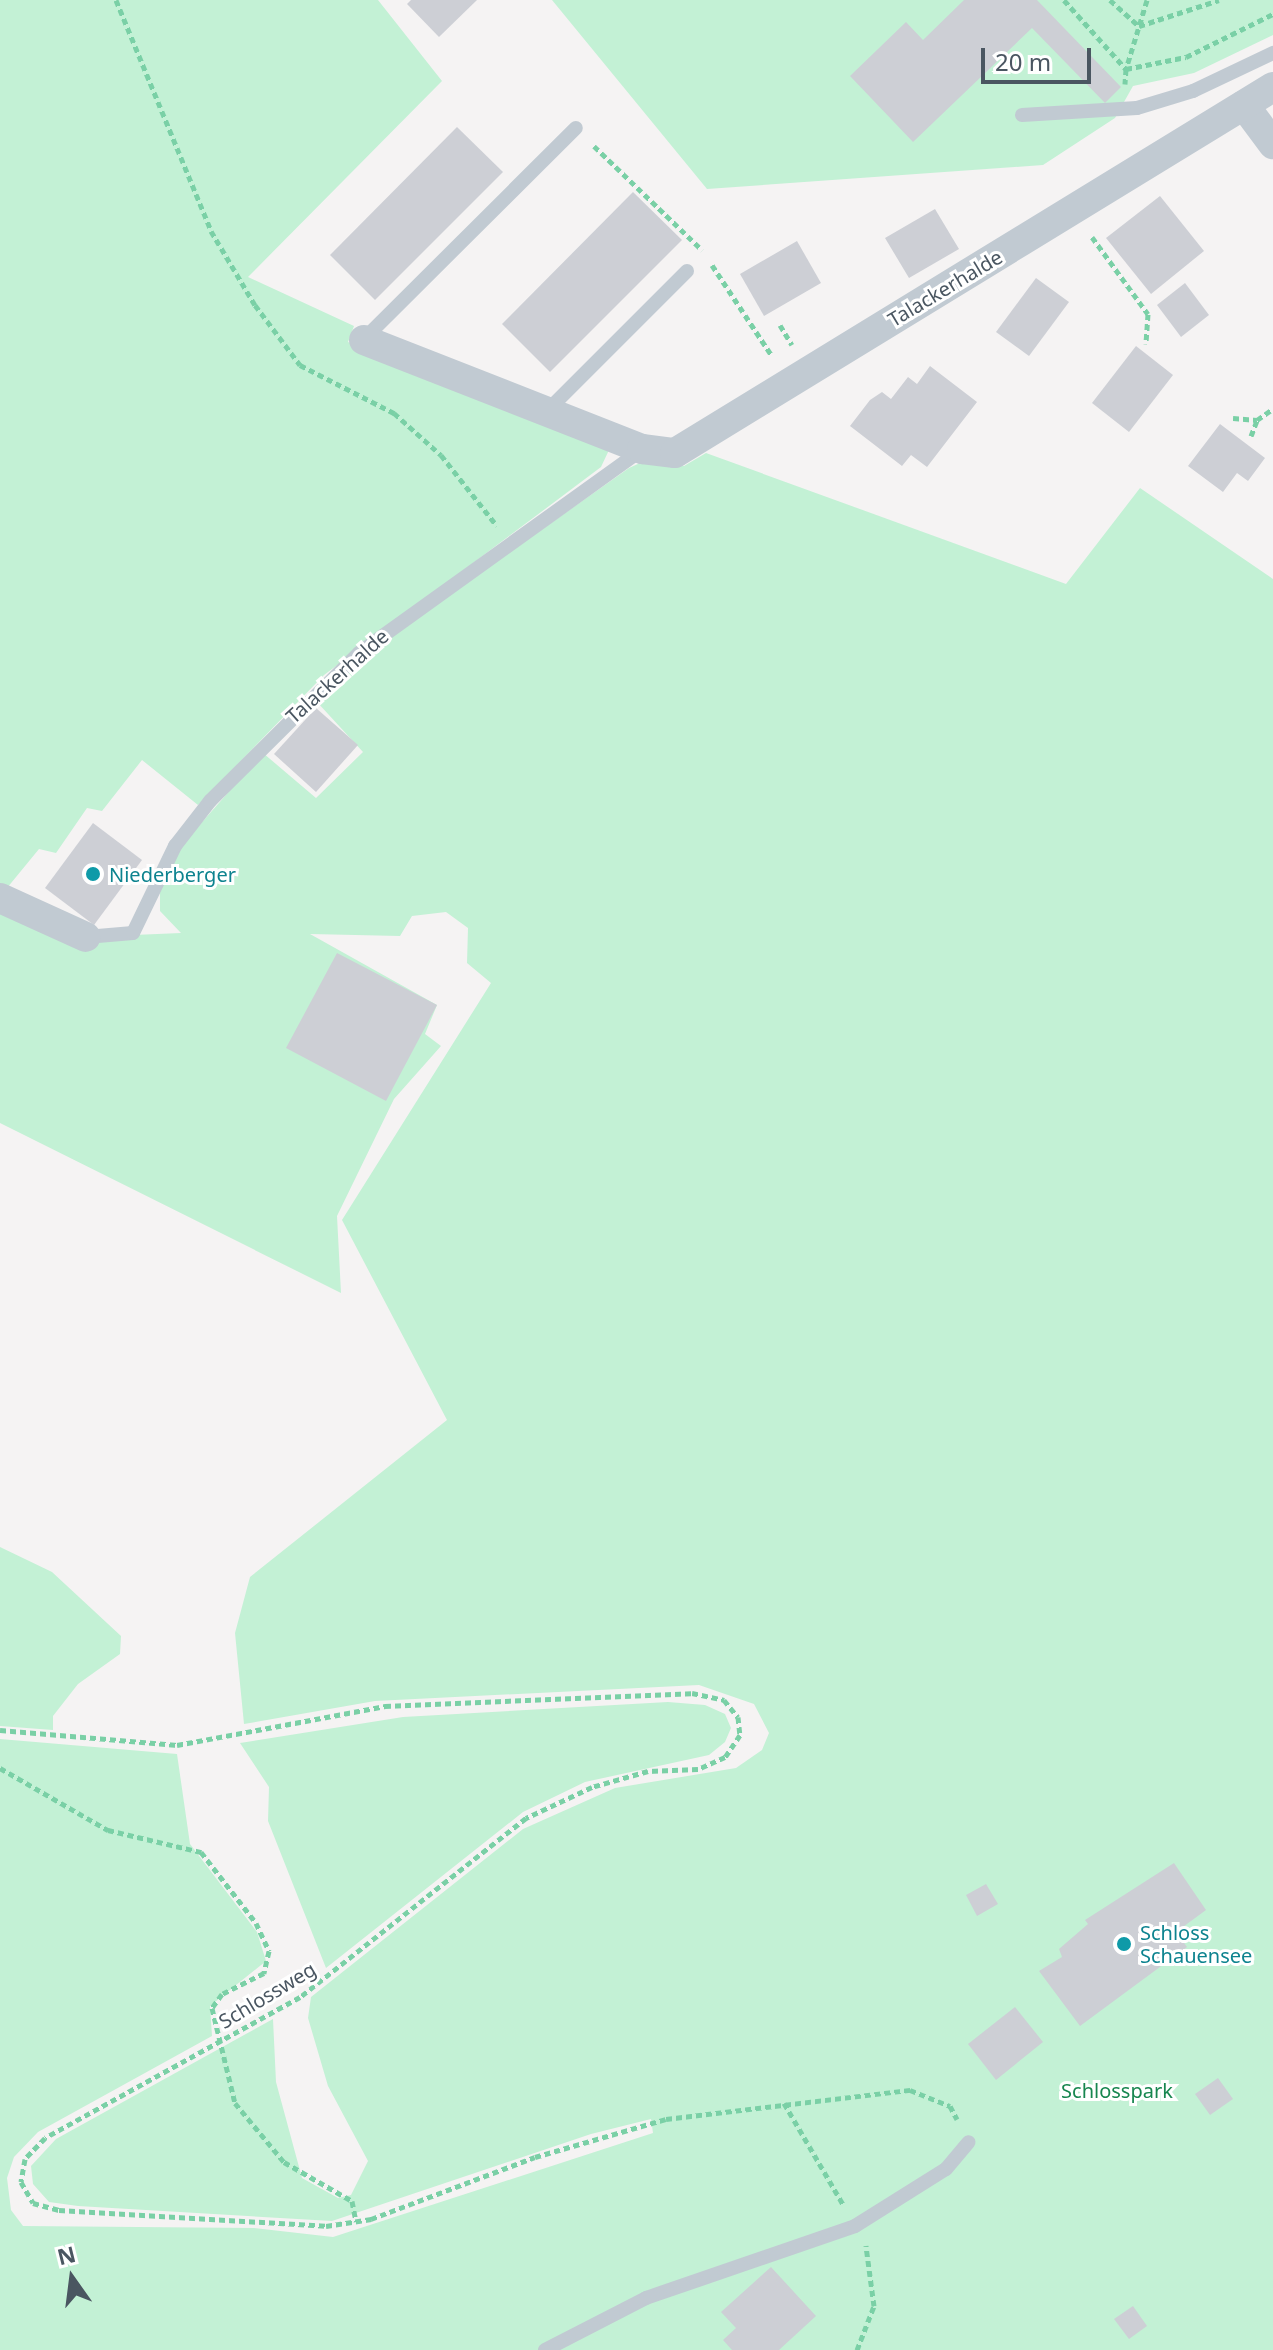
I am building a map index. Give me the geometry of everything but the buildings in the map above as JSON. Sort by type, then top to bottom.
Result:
[{"type":"street","name":"Talackerhalde","points":[[364,340],[642,449],[675,453],[1273,87]]},
{"type":"street","points":[[1244,105],[1273,144]]},
{"type":"street","points":[[0,898],[86,937]]},
{"type":"lane","points":[[1022,115],[1124,108],[1193,91],[1273,53]]},
{"type":"lane","name":"Talackerhalde","points":[[364,340],[576,128]]},
{"type":"lane","points":[[547,412],[687,271]]},
{"type":"lane","name":"Talackerhalde","points":[[86,937],[133,933],[175,846],[316,691],[510,542],[642,449]]},
{"type":"lane","points":[[545,2350],[622,2307],[855,2226],[946,2169],[969,2142]]},
{"type":"path","points":[[116,0],[211,231],[255,305],[300,365],[394,413],[441,455],[510,542]]},
{"type":"path","points":[[1064,0],[1126,69]]},
{"type":"path","points":[[1110,0],[1139,26]]},
{"type":"path","points":[[1124,108],[1126,69],[1147,0]]},
{"type":"path","points":[[1139,26],[1219,0]]},
{"type":"path","points":[[1126,69],[1186,57],[1273,14]]},
{"type":"path","points":[[1073,210],[1143,303],[1150,325],[1146,344]]},
{"type":"path","points":[[1251,436],[1257,420],[1273,409]]},
{"type":"path","points":[[1233,418],[1257,420]]},
{"type":"path","name":"Schlossweg","points":[[0,1730],[177,1745],[385,1706],[692,1693],[724,1700],[738,1717],[740,1735],[725,1757],[698,1769],[648,1771],[592,1787],[526,1818],[327,1978],[45,2138],[25,2159],[21,2182],[33,2203],[59,2210],[326,2226],[356,2222],[535,2157],[666,2119],[910,2090],[950,2106],[969,2142]]},
{"type":"path","points":[[0,1768],[108,1830],[201,1852],[256,1923],[269,1951],[264,1973],[222,1994],[212,2008],[217,2043],[235,2103],[258,2134],[322,2189],[352,2201],[356,2222]]},
{"type":"path","points":[[784,2103],[868,2251],[874,2306],[857,2350]]},
{"type":"green space","points":[[0,0],[378,0],[442,81],[248,277],[354,326],[348,342],[609,450],[601,467],[324,675],[198,805],[142,760],[102,811],[87,808],[56,853],[39,849],[7,888],[0,884]]},
{"type":"green space","points":[[552,0],[1273,0],[1273,35],[1194,73],[1133,86],[1115,118],[1043,165],[707,189]]},
{"type":"green space","name":"Schlosspark","points":[[706,453],[1066,584],[1140,488],[1273,579],[1273,2350],[0,2350],[0,1739],[177,1754],[190,1844],[257,1932],[266,1961],[210,2006],[212,2036],[38,2132],[14,2157],[7,2178],[11,2210],[23,2226],[254,2228],[333,2237],[653,2133],[651,2119],[591,2134],[332,2221],[78,2206],[49,2202],[33,2184],[31,2166],[56,2139],[273,2019],[276,2082],[302,2178],[338,2198],[351,2195],[368,2161],[328,2086],[308,2018],[311,1997],[523,1829],[615,1788],[736,1768],[762,1750],[769,1733],[754,1704],[699,1685],[375,1701],[244,1724],[235,1633],[250,1577],[447,1420],[342,1220],[491,983],[467,963],[468,928],[446,912],[412,916],[400,936],[310,934],[437,1005],[425,1034],[441,1046],[394,1099],[337,1216],[341,1293],[0,1123],[0,898],[86,937],[181,933],[160,911],[160,883],[181,846],[263,753],[316,798],[363,752],[317,702],[330,688],[388,638],[629,468],[640,463],[684,466]]},
{"type":"green space","points":[[0,1547],[52,1572],[121,1636],[120,1654],[78,1684],[53,1716],[53,1730],[0,1726]]},
{"type":"green space","points":[[668,1702],[705,1705],[725,1714],[731,1728],[725,1742],[709,1755],[585,1782],[523,1812],[326,1968],[268,1821],[269,1787],[240,1743],[403,1717]]},
{"type":"place","name":"Niederberger","points":[[93,874]]},
{"type":"place","name":"Schloss Schauensee","points":[[1124,1944]]}]
